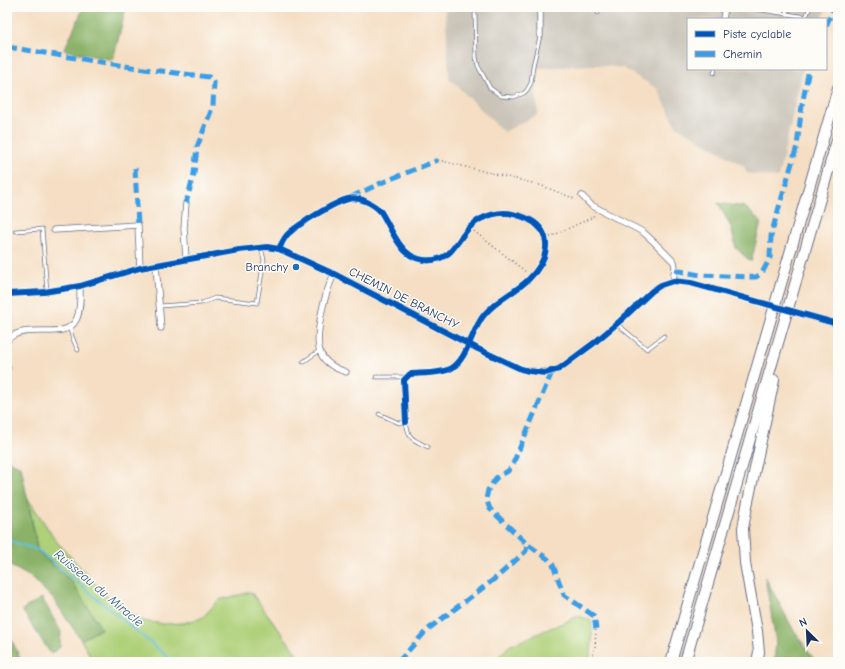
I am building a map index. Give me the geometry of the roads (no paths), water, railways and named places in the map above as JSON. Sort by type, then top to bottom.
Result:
[{"type":"highway","points":[[671,662],[838,88]]},
{"type":"highway","points":[[685,662],[838,137]]},
{"type":"highway","points":[[757,662],[759,652],[757,631],[745,563],[743,528],[746,506],[791,299]]},
{"type":"highway","points":[[664,662],[713,519]]},
{"type":"street","points":[[540,7],[540,36]]},
{"type":"street","points":[[723,18],[725,7]]},
{"type":"street","points":[[582,196],[591,205],[642,232],[654,242],[674,262],[675,267],[673,281],[691,283],[838,324]]},
{"type":"street","points":[[279,249],[287,234],[301,224],[349,198],[370,203],[378,208],[382,212],[401,247],[416,259],[424,261],[433,260],[448,253],[470,227],[480,219],[487,216],[504,212],[518,215],[535,223],[542,229],[546,238],[545,254],[541,262],[531,277],[490,308],[482,318],[463,356],[453,368],[410,374],[405,377],[406,422]]},
{"type":"street","points":[[186,203],[184,228],[186,259]]},
{"type":"street","points":[[54,230],[138,225],[140,268]]},
{"type":"street","name":"CHEMIN DE BRANCHY","points":[[7,294],[47,292],[80,286],[140,268],[240,250],[261,248],[279,249],[334,274],[469,344],[521,369],[539,372],[552,372],[565,365],[594,344],[652,291],[661,285],[673,281]]},
{"type":"street","points":[[156,265],[161,328]]},
{"type":"street","points":[[334,274],[326,292],[317,336],[320,351],[326,360],[333,366],[346,372]]},
{"type":"street","points":[[7,340],[19,332],[56,331],[63,330],[70,326],[76,321],[79,311],[80,286]]},
{"type":"lane","points":[[598,13],[599,7]]},
{"type":"lane","points":[[742,7],[806,17],[810,7]]},
{"type":"lane","points":[[771,7],[771,12]]},
{"type":"lane","points":[[786,14],[787,7]]},
{"type":"lane","points":[[475,14],[476,57],[478,66],[490,88],[501,96],[514,97],[524,93],[527,90],[531,83],[532,66],[540,36]]},
{"type":"lane","points":[[15,231],[42,229],[47,292]]},
{"type":"lane","points":[[160,306],[202,303],[215,298],[256,303],[264,260],[261,248]]},
{"type":"lane","points":[[617,324],[647,349],[664,336]]},
{"type":"lane","points":[[70,326],[72,338],[78,350]]},
{"type":"lane","points":[[303,362],[320,351]]},
{"type":"lane","points":[[376,377],[405,377]]},
{"type":"lane","points":[[380,414],[399,423],[406,422],[408,434],[411,438],[428,448]]},
{"type":"waterway","name":"Ruisseau du Miracle","points":[[7,540],[38,550],[174,662]]},
{"type":"place","name":"Branchy","points":[[296,267]]}]
